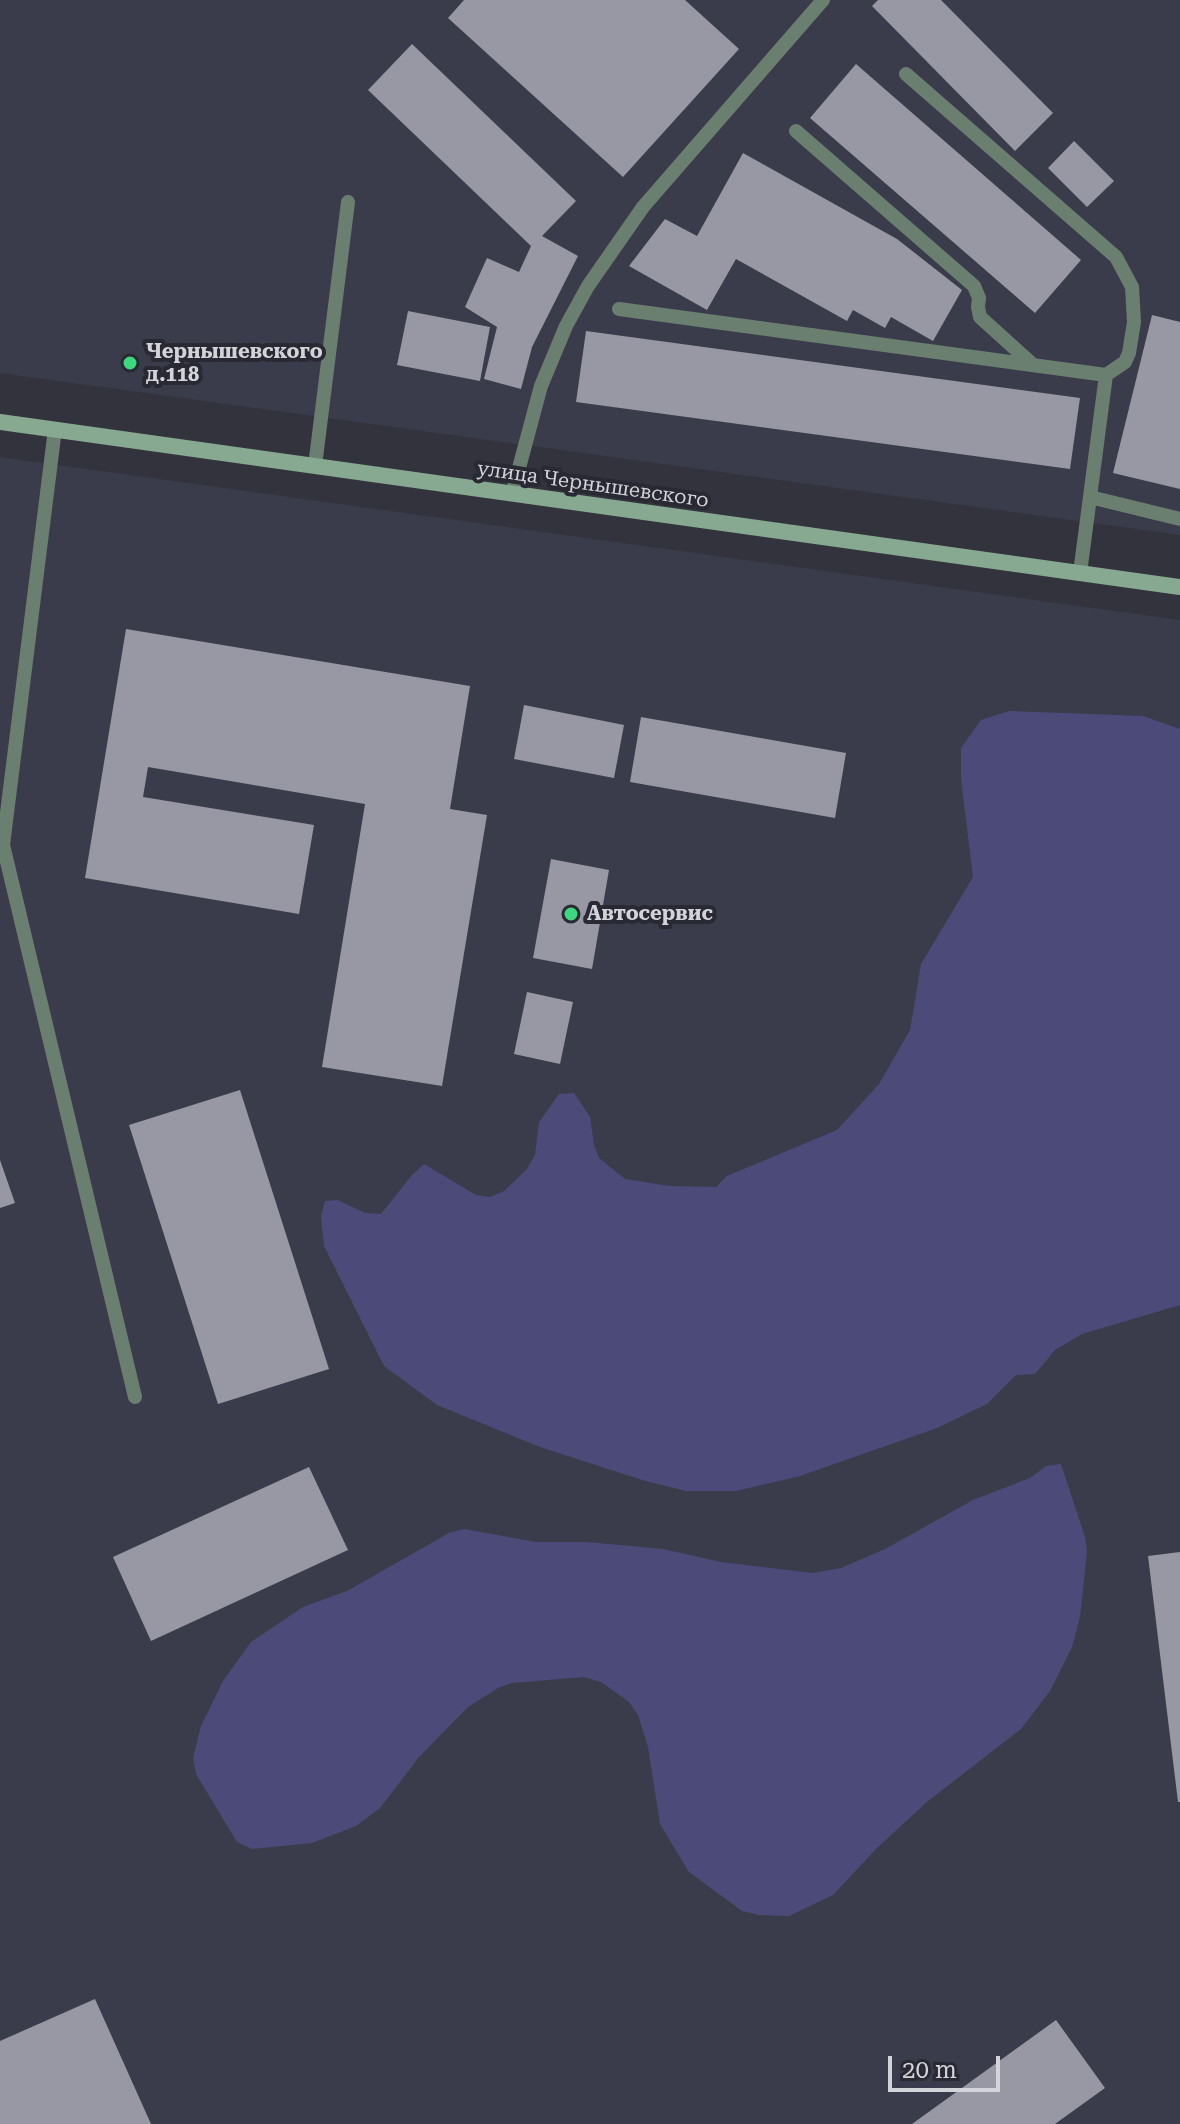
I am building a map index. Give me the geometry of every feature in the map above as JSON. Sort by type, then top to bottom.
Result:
[{"type":"main road","name":"улица Чернышевского","points":[[0,422],[1180,587]]},
{"type":"lane","points":[[512,494],[541,386],[566,326],[595,274],[643,207],[823,0]]},
{"type":"lane","points":[[619,309],[1106,375],[1125,362],[1134,322],[1132,287],[1116,257],[906,74]]},
{"type":"lane","points":[[796,131],[974,286],[979,298],[980,317],[1034,366]]},
{"type":"lane","points":[[315,466],[348,202]]},
{"type":"lane","points":[[1080,573],[1106,375]]},
{"type":"lane","points":[[55,429],[3,845],[135,1397]]},
{"type":"lane","points":[[1090,497],[1180,519]]},
{"type":"shaded area","points":[[0,0],[1180,0],[1180,535],[0,373]]},
{"type":"shaded area","points":[[0,457],[1180,620],[1180,2124],[0,2124]]},
{"type":"shaded area","points":[[1009,711],[1143,716],[1180,729],[1180,1305],[1082,1334],[1055,1350],[1035,1374],[1016,1375],[987,1404],[937,1428],[800,1476],[736,1491],[686,1491],[540,1447],[437,1405],[384,1366],[324,1246],[321,1216],[325,1201],[338,1200],[365,1213],[381,1214],[424,1164],[476,1195],[490,1197],[504,1191],[527,1169],[535,1155],[539,1122],[559,1094],[574,1093],[590,1117],[599,1158],[625,1179],[669,1186],[716,1187],[727,1176],[837,1130],[879,1084],[910,1030],[921,964],[973,877],[961,779],[961,748],[981,720]]},
{"type":"shaded area","points":[[1061,1464],[1087,1551],[1080,1617],[1072,1647],[1050,1691],[1021,1729],[928,1801],[877,1848],[833,1895],[789,1916],[742,1911],[689,1872],[660,1824],[648,1747],[638,1715],[629,1702],[601,1682],[584,1677],[512,1683],[498,1688],[468,1707],[419,1757],[380,1808],[356,1826],[312,1843],[252,1849],[237,1842],[196,1774],[193,1758],[201,1726],[223,1681],[251,1642],[303,1607],[347,1591],[449,1533],[464,1529],[536,1542],[587,1542],[663,1549],[721,1562],[812,1573],[841,1568],[885,1549],[973,1500],[1030,1478],[1046,1466]]},
{"type":"building","points":[[464,0],[685,0],[739,49],[623,177],[448,18]]},
{"type":"building","points":[[878,0],[941,0],[1053,113],[1015,151],[872,6]]},
{"type":"building","points":[[412,44],[576,201],[542,236],[578,256],[532,347],[521,389],[484,379],[497,327],[465,307],[487,258],[519,272],[531,246],[368,90]]},
{"type":"building","points":[[856,64],[1081,260],[1035,313],[810,118]]},
{"type":"building","points":[[1074,141],[1114,181],[1087,207],[1048,168]]},
{"type":"building","points":[[743,153],[897,239],[962,290],[933,341],[891,317],[885,328],[853,310],[847,321],[736,259],[707,310],[629,266],[665,219],[697,236]]},
{"type":"building","points":[[408,311],[490,327],[480,381],[397,365]]},
{"type":"building","points":[[1152,315],[1180,322],[1180,489],[1113,473]]},
{"type":"building","points":[[586,331],[1080,398],[1070,469],[576,402]]},
{"type":"building","points":[[126,629],[470,686],[450,809],[487,815],[442,1086],[322,1067],[365,804],[148,767],[143,797],[314,825],[299,914],[85,878]]},
{"type":"building","points":[[524,705],[624,725],[614,778],[514,759]]},
{"type":"building","points":[[641,717],[846,753],[835,818],[630,782]]},
{"type":"building","name":"Автосервис","points":[[551,859],[609,870],[592,969],[533,958]]},
{"type":"building","points":[[527,992],[573,1002],[560,1064],[514,1054]]},
{"type":"building","points":[[240,1090],[329,1369],[218,1404],[129,1125]]},
{"type":"building","points":[[0,1160],[15,1203],[0,1208]]},
{"type":"building","points":[[309,1467],[348,1550],[151,1641],[113,1557]]},
{"type":"building","points":[[1180,1552],[1180,1802],[1178,1802],[1148,1556]]},
{"type":"building","points":[[95,1999],[151,2124],[0,2124],[0,2041]]},
{"type":"building","points":[[1056,2020],[1105,2088],[1055,2124],[912,2124]]},
{"type":"place","name":"Чернышевского д.118","points":[[130,363]]},
{"type":"place","name":"Автосервис","points":[[571,914]]}]
